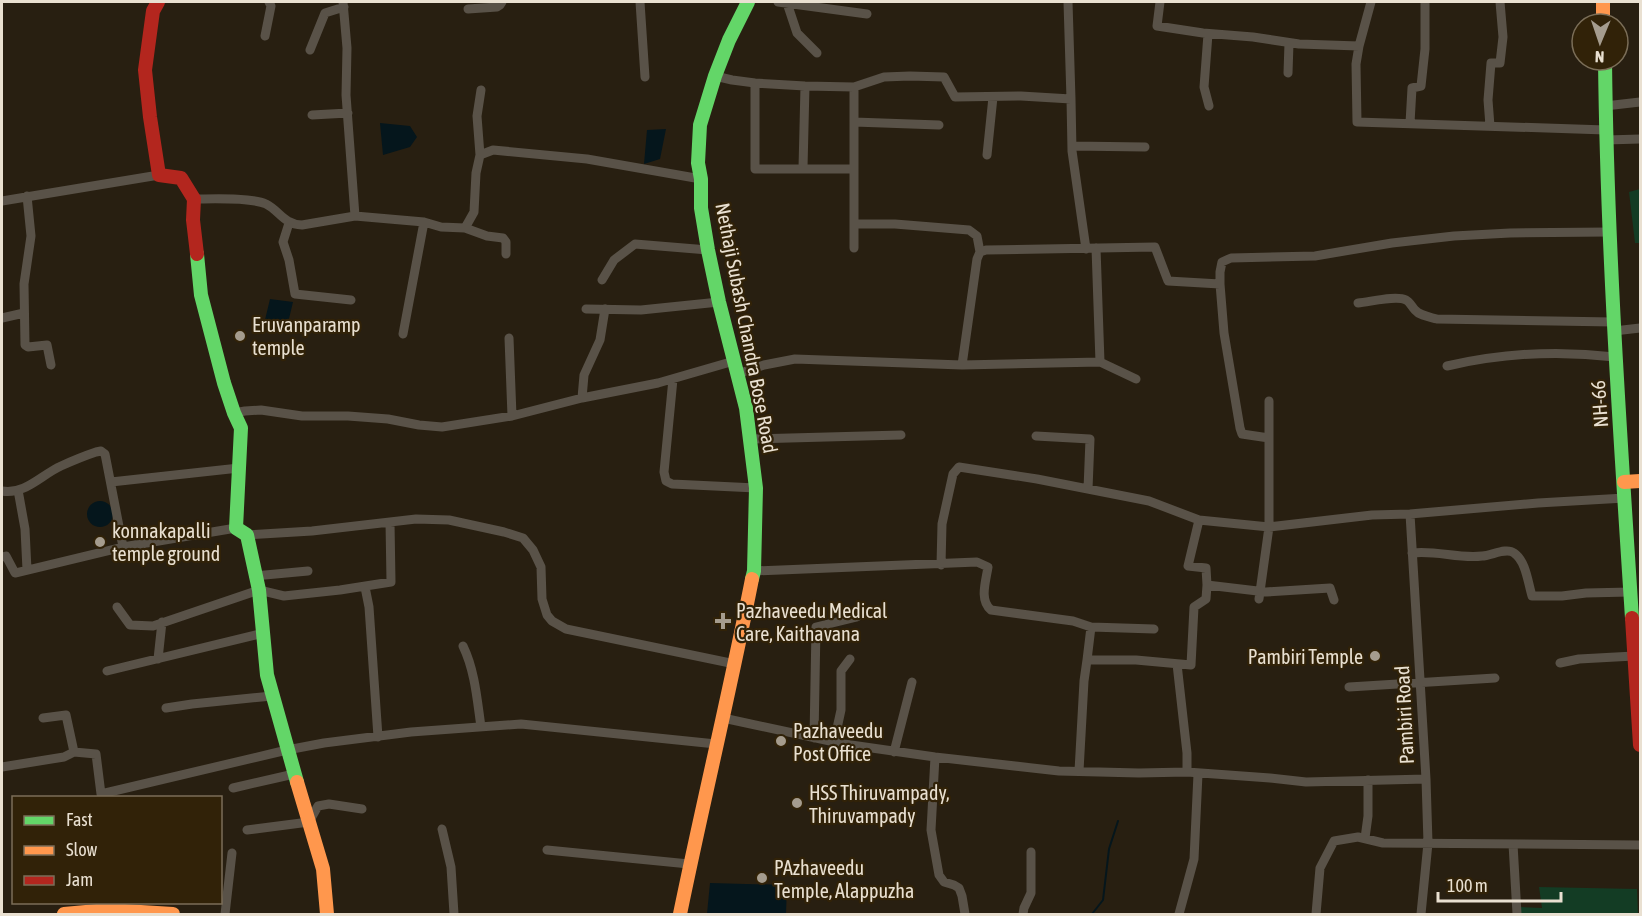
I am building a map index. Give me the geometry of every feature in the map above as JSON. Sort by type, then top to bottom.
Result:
[{"type":"main road","points":[[158,2],[153,11],[145,70],[159,175],[181,178],[194,199],[193,220],[201,295],[234,413],[241,428],[239,468],[241,532],[259,590],[267,675],[323,869],[327,915]]},
{"type":"main road","name":"Nethaji Subash Chandra Bose Road","points":[[680,915],[689,864],[754,571],[756,488],[746,408],[708,250],[701,208],[701,179],[698,163],[700,125],[715,76],[729,40],[748,2]]},
{"type":"main road","name":"NH-66","points":[[1605,72],[1613,327],[1625,498],[1635,574],[1630,592],[1636,627],[1634,656],[1639,691],[1640,736]]},
{"type":"main road","points":[[1624,482],[1641,481]]},
{"type":"main road","points":[[64,915],[108,910],[173,915]]},
{"type":"street","points":[[266,36],[271,6],[269,2]]},
{"type":"street","points":[[468,9],[497,7],[502,2]]},
{"type":"street","points":[[640,2],[645,77]]},
{"type":"street","points":[[782,2],[867,14]]},
{"type":"street","points":[[782,2],[797,33],[817,53]]},
{"type":"street","points":[[1068,2],[1072,146],[1091,249],[1100,362]]},
{"type":"street","points":[[1160,2],[1157,26],[1290,43],[1359,46]]},
{"type":"street","points":[[1371,2],[1356,64],[1357,122],[1490,126],[1641,139]]},
{"type":"street","points":[[1410,123],[1412,88],[1421,86],[1425,49],[1425,2]]},
{"type":"street","points":[[1490,126],[1488,100],[1491,63],[1500,63],[1503,37],[1500,2]]},
{"type":"street","points":[[310,50],[325,12],[343,4],[355,216]]},
{"type":"street","points":[[1208,34],[1204,87],[1209,106]]},
{"type":"street","points":[[1288,73],[1290,43]]},
{"type":"street","points":[[715,76],[755,83],[854,87],[884,77],[910,75],[944,77],[955,97],[1021,96],[1071,99]]},
{"type":"street","points":[[755,83],[755,169],[854,169]]},
{"type":"street","points":[[803,168],[805,86]]},
{"type":"street","points":[[854,87],[854,248]]},
{"type":"street","points":[[465,228],[474,212],[476,173],[480,155],[477,116],[481,90]]},
{"type":"street","points":[[987,155],[993,97]]},
{"type":"street","points":[[1605,106],[1641,102]]},
{"type":"street","points":[[312,116],[348,113]]},
{"type":"street","points":[[854,122],[939,125]]},
{"type":"street","points":[[1072,146],[1145,147]]},
{"type":"street","points":[[480,155],[493,150],[588,159],[701,179]]},
{"type":"street","points":[[2,201],[159,175]]},
{"type":"street","points":[[27,196],[31,236],[24,284],[25,345],[28,347],[47,345],[51,364]]},
{"type":"street","points":[[194,199],[259,202],[267,204],[289,223],[302,225],[355,216],[465,228],[505,240],[506,254]]},
{"type":"street","points":[[403,334],[424,222]]},
{"type":"street","points":[[289,223],[283,242],[290,260],[295,294],[351,300]]},
{"type":"street","points":[[854,224],[895,224],[969,230],[977,236],[980,252],[962,365]]},
{"type":"street","points":[[1269,438],[1242,434],[1240,428],[1224,333],[1220,284],[1222,262],[1231,258],[1315,256],[1392,243],[1454,236],[1609,232]]},
{"type":"street","points":[[602,280],[614,260],[635,244],[708,250]]},
{"type":"street","points":[[980,252],[1155,247],[1168,281],[1220,284]]},
{"type":"street","points":[[1358,303],[1402,298],[1408,300],[1419,314],[1437,319],[1641,328]]},
{"type":"street","points":[[586,309],[641,310],[719,302]]},
{"type":"street","points":[[582,398],[584,375],[600,340],[605,309]]},
{"type":"street","points":[[2,318],[24,313]]},
{"type":"street","points":[[509,338],[512,416]]},
{"type":"street","points":[[1447,366],[1481,358],[1536,353],[1615,357]]},
{"type":"street","points":[[234,413],[261,411],[302,416],[348,416],[442,427],[512,416],[582,398],[673,379],[795,359],[962,365],[1100,362],[1136,379]]},
{"type":"street","points":[[673,379],[664,472],[666,481],[672,484],[756,488]]},
{"type":"street","points":[[1260,595],[1269,527],[1269,401]]},
{"type":"street","points":[[750,439],[901,435]]},
{"type":"street","points":[[1036,436],[1090,439],[1088,489]]},
{"type":"street","points":[[2,492],[18,490],[58,467],[101,451],[105,454],[123,548]]},
{"type":"street","points":[[941,565],[942,524],[953,474],[959,467],[1026,477],[1149,501],[1199,520],[1269,527],[1372,514],[1410,514],[1625,498]]},
{"type":"street","points":[[111,482],[239,468]]},
{"type":"street","points":[[18,490],[25,529],[27,570]]},
{"type":"street","name":"Pambiri Road","points":[[1410,514],[1428,843],[1421,915]]},
{"type":"street","points":[[2,557],[6,556],[15,573],[123,548],[241,532],[312,531],[416,519],[449,520],[523,538],[533,550],[541,567],[542,599],[552,621],[575,631],[735,664]]},
{"type":"street","points":[[1087,660],[1136,660],[1191,665],[1194,607],[1206,599],[1208,585],[1206,568],[1188,567],[1199,520]]},
{"type":"street","points":[[117,607],[130,625],[153,626],[259,590],[284,596],[391,582],[390,522]]},
{"type":"street","points":[[1412,553],[1426,551],[1460,557],[1484,556],[1508,551],[1514,553],[1522,562],[1532,596],[1630,592]]},
{"type":"street","points":[[754,571],[977,562],[988,567],[984,597],[991,610],[1073,621],[1091,627],[1154,629]]},
{"type":"street","points":[[254,576],[308,571]]},
{"type":"street","points":[[1208,585],[1260,595],[1330,588],[1334,600]]},
{"type":"street","points":[[365,587],[369,608],[378,737]]},
{"type":"street","points":[[814,738],[816,627],[857,617]]},
{"type":"street","points":[[158,659],[162,622]]},
{"type":"street","points":[[1079,771],[1084,681],[1091,627]]},
{"type":"street","points":[[107,671],[264,633]]},
{"type":"street","points":[[463,646],[473,672],[481,727]]},
{"type":"street","points":[[1560,663],[1579,659],[1634,656]]},
{"type":"street","points":[[834,742],[841,710],[841,671],[850,659]]},
{"type":"street","points":[[1177,664],[1187,772]]},
{"type":"street","points":[[1349,687],[1495,678]]},
{"type":"street","points":[[894,752],[912,682]]},
{"type":"street","points":[[166,708],[272,696]]},
{"type":"street","points":[[43,718],[66,715],[74,752]]},
{"type":"street","points":[[723,718],[834,742],[894,752],[1059,771],[1187,772],[1306,782],[1426,779]]},
{"type":"street","points":[[2,767],[64,757],[74,752],[96,754],[99,796],[287,750],[411,732],[521,724],[716,744]]},
{"type":"street","points":[[934,757],[931,830],[937,864],[941,879],[959,888],[963,896],[965,915]]},
{"type":"street","points":[[233,788],[294,774]]},
{"type":"street","points":[[1179,915],[1194,859],[1198,774]]},
{"type":"street","points":[[1365,838],[1368,816],[1368,780]]},
{"type":"street","points":[[247,830],[309,822],[318,806],[329,804],[362,809]]},
{"type":"street","points":[[442,829],[451,867],[454,915]]},
{"type":"street","points":[[1316,915],[1320,868],[1334,842],[1358,837],[1383,843],[1641,845]]},
{"type":"street","points":[[1513,844],[1517,915]]},
{"type":"street","points":[[547,850],[689,864]]},
{"type":"street","points":[[1023,915],[1031,893],[1031,852]]},
{"type":"street","points":[[225,915],[232,853]]},
{"type":"green space","points":[[1640,189],[1640,243],[1635,243],[1629,192]]},
{"type":"green space","points":[[1539,887],[1637,889],[1638,914],[1519,914],[1519,907],[1542,908]]},
{"type":"shaded area","points":[[380,123],[410,126],[417,137],[410,147],[383,155]]},
{"type":"shaded area","points":[[666,129],[660,159],[644,164],[647,130]]},
{"type":"shaded area","points":[[270,299],[293,302],[287,327],[264,324]]},
{"type":"shaded area","points":[[100,501],[109,505],[113,514],[109,523],[100,527],[91,523],[87,514],[91,505]]},
{"type":"shaded area","points":[[710,883],[787,885],[786,914],[707,914]]},
{"type":"waterway","points":[[1092,914],[1103,900],[1109,849],[1118,821]]},
{"type":"traffic: fast","points":[[748,2],[729,40],[715,76],[700,125],[698,163],[701,179],[701,208],[708,250],[746,408],[756,488],[752,579]]},
{"type":"traffic: fast","points":[[1605,72],[1611,269],[1632,618]]},
{"type":"traffic: fast","points":[[197,254],[201,295],[224,383],[241,428],[236,528],[247,535],[259,590],[267,675],[297,782]]},
{"type":"traffic: slow","points":[[1603,2],[1603,12]]},
{"type":"traffic: slow","points":[[1624,482],[1640,481]]},
{"type":"traffic: slow","points":[[680,914],[752,579]]},
{"type":"traffic: slow","points":[[297,782],[323,869],[327,914]]},
{"type":"traffic: slow","points":[[64,914],[108,910],[173,914]]},
{"type":"traffic: jam","points":[[158,2],[153,11],[145,70],[150,117],[159,175],[181,178],[194,199],[193,220],[197,254]]},
{"type":"traffic: jam","points":[[1632,618],[1640,745]]},
{"type":"place","name":"Eruvanparamp temple","points":[[240,336]]},
{"type":"place","name":"konnakapalli temple ground","points":[[100,542]]},
{"type":"place","name":"Pazhaveedu Medical Care, Kaithavana","points":[[723,621]]},
{"type":"place","name":"Pambiri Temple","points":[[1375,656]]},
{"type":"place","name":"Pazhaveedu Post Office","points":[[781,741]]},
{"type":"place","name":"HSS Thiruvampady, Thiruvampady","points":[[797,803]]},
{"type":"place","name":"PAzhaveedu Temple, Alappuzha","points":[[762,878]]}]
